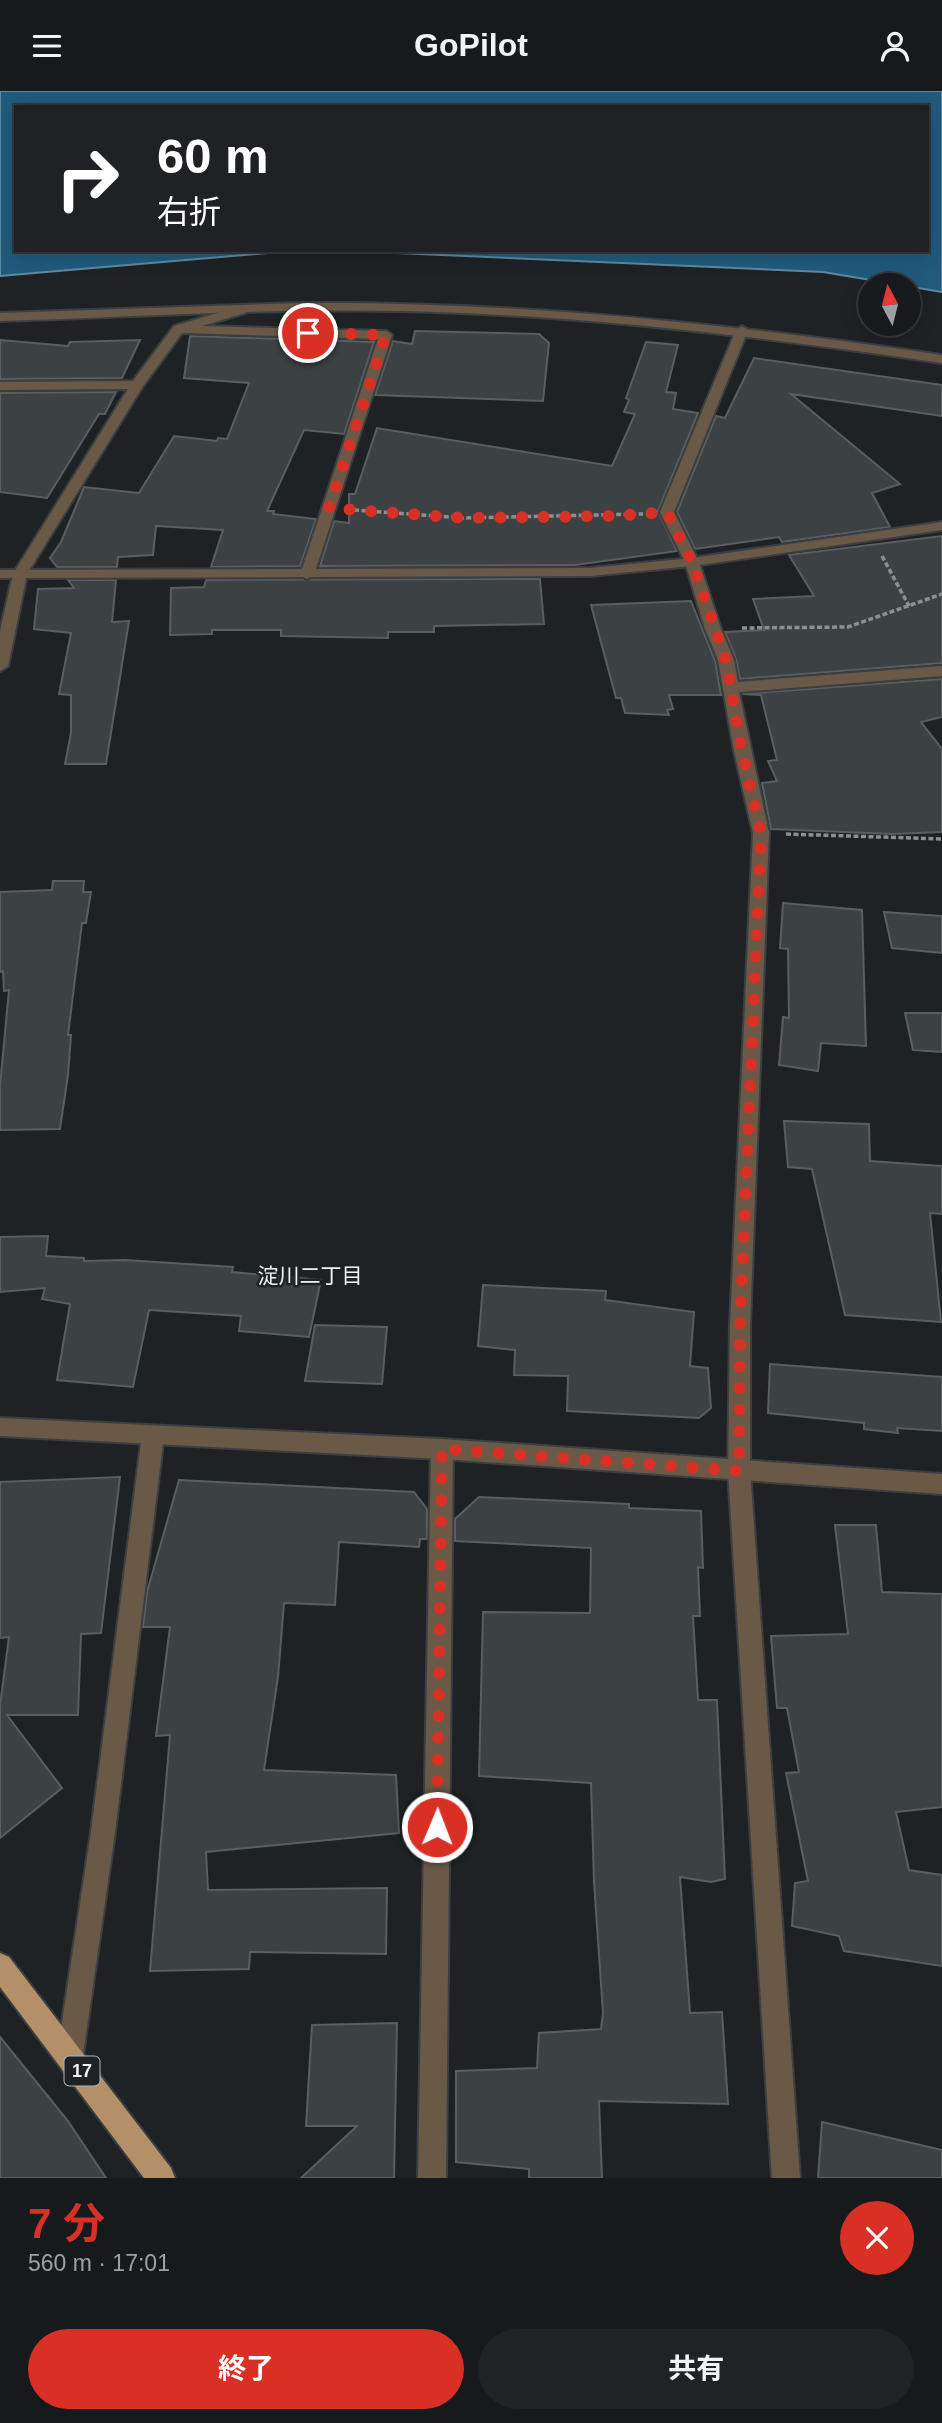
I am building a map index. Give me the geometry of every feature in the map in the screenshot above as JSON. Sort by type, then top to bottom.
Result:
[{"type":"main road","name":"17","points":[[0,1966],[161,2178]]},
{"type":"street","points":[[0,317],[398,307],[497,310],[742,330],[942,359]]},
{"type":"street","points":[[0,666],[20,574],[137,385],[178,329],[241,310]]},
{"type":"street","points":[[178,329],[386,335],[307,575]]},
{"type":"street","points":[[742,330],[667,512],[692,562],[713,629],[726,660],[761,833],[740,1325],[739,1471],[786,2178]]},
{"type":"street","points":[[0,386],[137,385]]},
{"type":"street","points":[[0,575],[590,572],[692,562],[942,526]]},
{"type":"street","points":[[730,688],[942,671]]},
{"type":"street","points":[[0,1427],[442,1449],[942,1484]]},
{"type":"street","points":[[70,2055],[103,1832],[153,1435]]},
{"type":"street","points":[[432,2178],[442,1449]]},
{"type":"path","points":[[329,508],[463,518],[613,516],[667,512]]},
{"type":"path","points":[[872,536],[909,606]]},
{"type":"path","points":[[713,629],[848,627],[942,594]]},
{"type":"path","points":[[761,833],[942,839]]},
{"type":"water","points":[[0,91],[942,91],[942,292],[921,288],[921,273],[858,273],[858,278],[823,272],[374,252],[929,252],[929,105],[14,105],[14,252],[279,252],[0,276]]},
{"type":"building","points":[[415,331],[539,334],[549,343],[543,401],[375,395],[393,341],[412,344]]},
{"type":"building","points":[[190,336],[374,342],[344,434],[304,430],[267,511],[316,519],[300,566],[211,567],[223,530],[156,526],[153,555],[118,557],[117,567],[57,567],[50,558],[61,542],[84,487],[139,493],[174,436],[217,441],[218,438],[227,439],[249,383],[184,378]]},
{"type":"building","points":[[0,340],[68,346],[70,342],[140,340],[122,378],[0,379]]},
{"type":"building","points":[[646,342],[678,345],[666,392],[676,393],[673,409],[698,413],[658,511],[677,551],[575,565],[320,566],[334,521],[349,523],[349,494],[355,494],[377,428],[612,466],[635,414],[624,412],[629,400],[626,398]]},
{"type":"building","points":[[754,358],[942,385],[942,416],[791,394],[900,484],[872,493],[890,527],[782,542],[779,537],[695,549],[677,512],[716,416],[725,418]]},
{"type":"building","points":[[116,392],[105,414],[99,414],[47,498],[0,492],[0,393]]},
{"type":"building","points":[[942,536],[942,663],[740,679],[736,659],[725,632],[764,630],[753,599],[814,596],[789,555]]},
{"type":"building","points":[[540,579],[544,624],[434,626],[434,632],[388,632],[388,638],[281,636],[281,630],[212,630],[212,634],[170,635],[171,588],[204,587],[206,580]]},
{"type":"building","points":[[68,580],[116,580],[112,622],[129,621],[106,764],[65,764],[71,733],[71,695],[59,694],[71,633],[34,629],[38,589],[74,588]]},
{"type":"building","points":[[691,601],[715,661],[721,695],[669,695],[673,709],[667,710],[669,715],[625,713],[621,698],[616,698],[591,605]]},
{"type":"building","points":[[942,679],[942,717],[921,722],[942,749],[942,832],[892,834],[771,829],[762,783],[777,781],[768,761],[777,760],[761,695],[742,694]]},
{"type":"building","points":[[53,881],[84,881],[83,892],[91,892],[86,923],[82,923],[68,1035],[71,1035],[68,1075],[60,1129],[0,1130],[0,1086],[9,990],[4,991],[3,971],[0,972],[0,892],[52,890]]},
{"type":"building","points":[[783,903],[862,910],[866,1046],[821,1043],[818,1071],[779,1065],[783,1017],[789,1018],[788,949],[780,948]]},
{"type":"building","points":[[884,912],[942,916],[942,953],[892,948]]},
{"type":"building","points":[[905,1013],[942,1013],[942,1052],[913,1050]]},
{"type":"building","points":[[784,1121],[869,1124],[870,1161],[942,1166],[942,1214],[930,1213],[941,1322],[845,1315],[812,1169],[788,1167]]},
{"type":"building","points":[[48,1236],[46,1256],[84,1258],[84,1261],[125,1260],[233,1267],[232,1272],[321,1280],[309,1337],[239,1331],[241,1316],[149,1310],[133,1387],[57,1380],[70,1304],[42,1299],[45,1288],[0,1292],[0,1237]]},
{"type":"building","points":[[483,1285],[606,1291],[605,1300],[694,1312],[690,1366],[708,1368],[711,1408],[699,1418],[567,1411],[568,1376],[514,1375],[515,1350],[478,1346]]},
{"type":"building","points":[[315,1325],[387,1327],[382,1384],[305,1381]]},
{"type":"building","points":[[770,1364],[942,1377],[942,1431],[897,1428],[898,1433],[864,1429],[864,1423],[768,1413]]},
{"type":"building","points":[[120,1477],[101,1633],[81,1634],[78,1715],[7,1715],[62,1788],[0,1838],[0,1706],[9,1637],[0,1638],[0,1482]]},
{"type":"building","points":[[179,1480],[414,1492],[427,1509],[427,1539],[420,1539],[419,1547],[339,1542],[335,1605],[284,1603],[278,1677],[264,1770],[396,1775],[399,1833],[206,1852],[208,1890],[387,1888],[386,1954],[250,1952],[249,1969],[150,1971],[170,1735],[156,1736],[170,1627],[143,1627],[147,1592]]},
{"type":"building","points":[[479,1497],[629,1504],[629,1508],[701,1511],[703,1568],[698,1567],[700,1616],[693,1616],[698,1700],[717,1700],[725,1879],[711,1882],[680,1877],[690,2013],[722,2012],[728,2104],[599,2101],[602,2178],[529,2178],[529,2169],[456,2162],[456,2071],[537,2068],[539,2033],[601,2029],[603,2013],[594,1882],[591,1783],[479,1776],[483,1612],[590,1613],[591,1548],[455,1541],[455,1519]]},
{"type":"building","points":[[835,1525],[876,1525],[882,1592],[942,1594],[942,1807],[896,1812],[909,1870],[942,1875],[942,1966],[844,1951],[839,1936],[792,1926],[795,1883],[808,1881],[786,1773],[799,1772],[787,1708],[777,1708],[771,1636],[848,1634]]},
{"type":"building","points":[[397,2023],[394,2178],[301,2178],[357,2126],[306,2126],[312,2025]]},
{"type":"building","points":[[0,2037],[68,2121],[106,2178],[0,2178]]},
{"type":"building","points":[[822,2122],[942,2150],[942,2178],[818,2178]]},
{"type":"district","name":"淀川二丁目","points":[[310,1275]]},
{"type":"route","points":[[308,333],[386,335],[329,508],[463,518],[613,516],[667,512],[692,562],[713,629],[726,660],[742,751],[761,833],[740,1325],[739,1471],[442,1449],[437,1827]]}]
